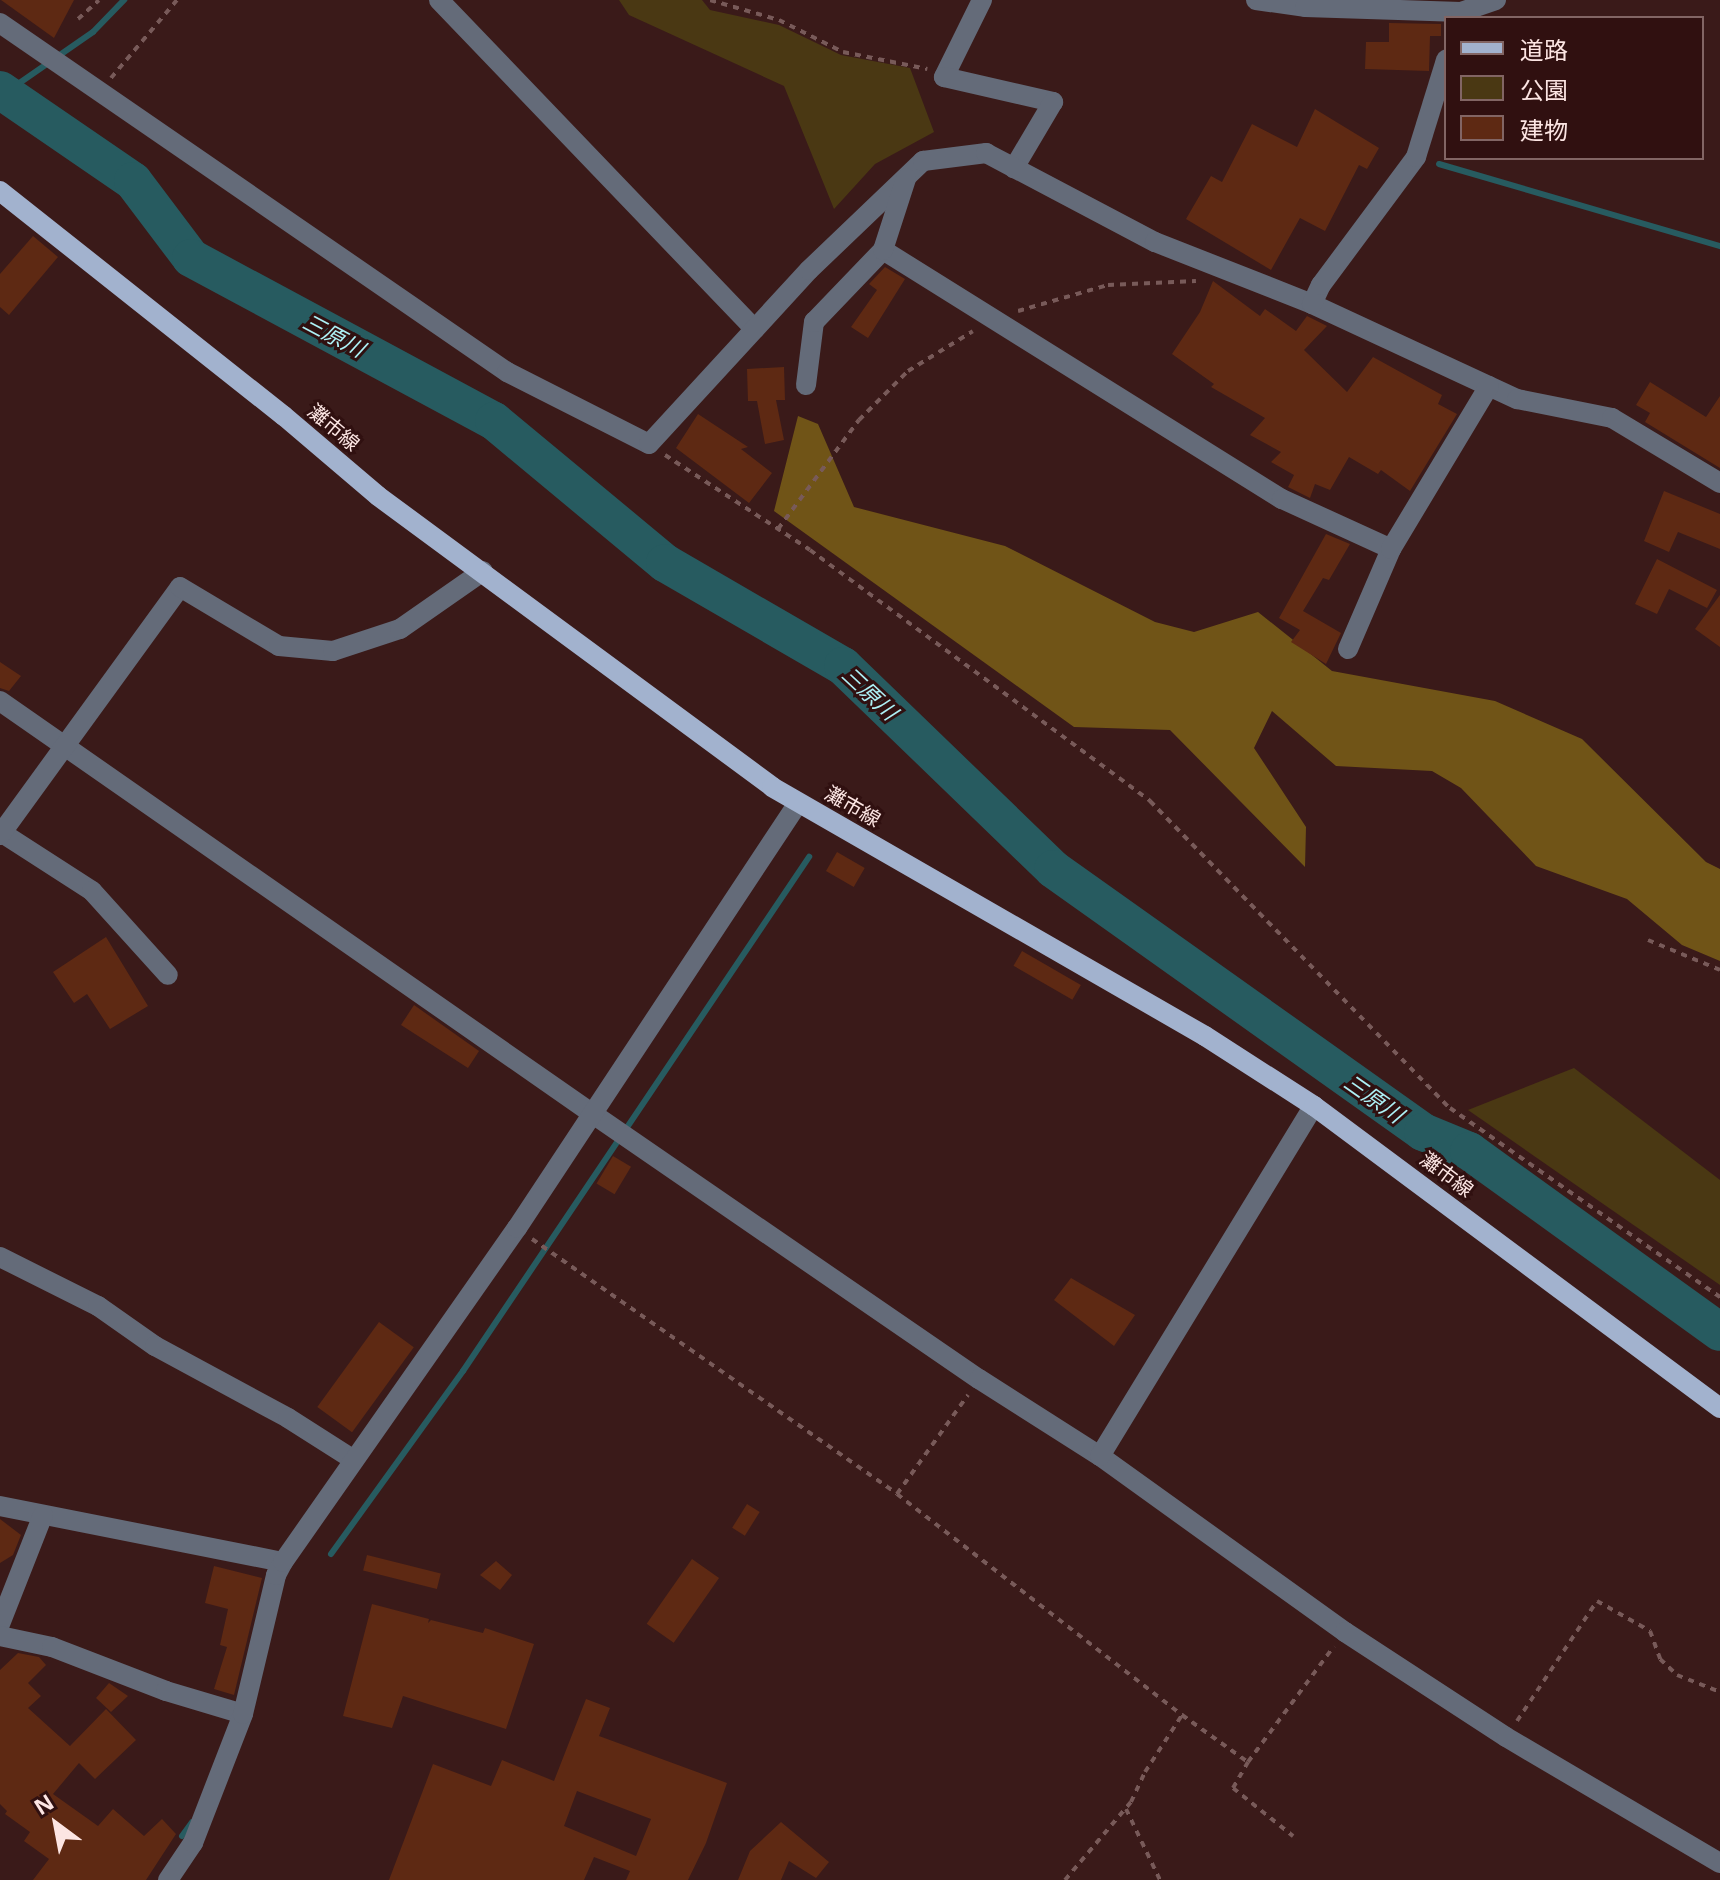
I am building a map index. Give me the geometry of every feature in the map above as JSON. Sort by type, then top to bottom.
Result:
[{"type":"main road","name":"灘市線","points":[[0,191],[284,416],[378,496],[759,778],[1205,1036],[1314,1106],[1720,1408]]},
{"type":"street","points":[[439,0],[755,329]]},
{"type":"street","points":[[982,0],[944,77],[1053,102],[1014,168]]},
{"type":"street","points":[[1256,0],[1305,7],[1461,10],[1496,0]]},
{"type":"street","points":[[0,23],[507,372],[649,444],[755,329],[923,161],[986,153],[1155,242],[1312,304],[1517,399],[1612,418],[1720,483]]},
{"type":"street","points":[[1312,304],[1321,285],[1416,157],[1444,66]]},
{"type":"street","points":[[806,385],[814,322],[883,250],[908,175]]},
{"type":"street","points":[[883,250],[1282,499],[1391,549]]},
{"type":"street","points":[[1348,649],[1391,549],[1489,386]]},
{"type":"street","points":[[168,975],[92,891],[1,834],[180,587],[279,646],[333,651],[400,629],[483,571]]},
{"type":"street","points":[[0,701],[979,1379],[1100,1456],[1345,1632],[1506,1737],[1720,1863]]},
{"type":"street","points":[[168,1880],[193,1843],[243,1714],[276,1575],[283,1562],[517,1228],[798,803]]},
{"type":"street","points":[[1100,1456],[1314,1106]]},
{"type":"street","points":[[0,1257],[98,1306],[155,1346],[288,1418],[354,1460]]},
{"type":"street","points":[[0,1506],[283,1562]]},
{"type":"street","points":[[0,1624],[43,1515]]},
{"type":"street","points":[[0,1636],[52,1647],[166,1691],[243,1714]]},
{"type":"path","points":[[78,19],[99,0]]},
{"type":"path","points":[[99,92],[177,0]]},
{"type":"path","points":[[710,0],[779,20],[843,52],[918,65],[944,77]]},
{"type":"path","points":[[649,444],[810,550],[1150,801],[1450,1108],[1720,1297]]},
{"type":"path","points":[[1648,940],[1720,970]]},
{"type":"path","points":[[517,1228],[897,1494],[1182,1715],[1248,1762]]},
{"type":"path","points":[[897,1494],[979,1379]]},
{"type":"path","points":[[1506,1737],[1597,1601],[1650,1631],[1660,1659],[1677,1675],[1720,1692]]},
{"type":"path","points":[[1293,1836],[1233,1788],[1248,1762],[1345,1632]]},
{"type":"path","points":[[1065,1880],[1126,1809],[1182,1715]]},
{"type":"path","points":[[1126,1809],[1160,1880]]},
{"type":"green space","points":[[619,0],[702,0],[710,10],[779,25],[841,55],[910,68],[934,132],[875,164],[834,209],[784,86],[629,15]]},
{"type":"green space","points":[[1574,1068],[1720,1180],[1720,1285],[1468,1110]]},
{"type":"shaded area","points":[[798,416],[818,424],[854,507],[1005,546],[1155,622],[1194,632],[1258,612],[1332,671],[1495,701],[1582,739],[1706,862],[1720,869],[1720,961],[1682,945],[1627,899],[1536,866],[1461,788],[1432,771],[1336,766],[1272,711],[1254,748],[1306,827],[1305,867],[1170,730],[1074,727],[774,511]]},
{"type":"building","points":[[1,0],[74,0],[54,38]]},
{"type":"building","points":[[1389,23],[1441,24],[1441,36],[1430,36],[1429,71],[1365,69],[1366,42],[1389,42]]},
{"type":"building","points":[[1315,109],[1379,148],[1367,169],[1359,165],[1325,231],[1300,218],[1271,270],[1186,219],[1211,176],[1222,182],[1252,124],[1297,147]]},
{"type":"building","points":[[33,236],[58,257],[9,315],[0,307],[0,274]]},
{"type":"building","points":[[885,267],[905,279],[868,338],[851,327],[877,290],[869,284]]},
{"type":"building","points":[[1213,281],[1260,316],[1265,309],[1296,331],[1307,316],[1327,326],[1304,350],[1347,392],[1373,357],[1442,395],[1438,404],[1457,414],[1410,491],[1381,470],[1378,474],[1349,457],[1330,490],[1315,484],[1310,498],[1288,487],[1294,475],[1271,462],[1281,452],[1250,435],[1265,418],[1211,387],[1214,384],[1172,354],[1200,312]]},
{"type":"building","points":[[784,367],[785,400],[776,400],[784,440],[765,444],[757,401],[748,401],[747,369]]},
{"type":"building","points":[[1650,382],[1706,417],[1720,396],[1720,468],[1645,422],[1650,413],[1636,405]]},
{"type":"building","points":[[698,414],[748,447],[741,449],[772,473],[749,503],[676,448]]},
{"type":"building","points":[[1664,491],[1720,514],[1720,549],[1678,532],[1669,552],[1644,541]]},
{"type":"building","points":[[1326,534],[1350,544],[1329,580],[1323,578],[1303,611],[1341,633],[1326,664],[1291,642],[1300,630],[1279,618]]},
{"type":"building","points":[[1657,559],[1717,590],[1707,608],[1669,589],[1657,614],[1635,604]]},
{"type":"building","points":[[1720,595],[1720,647],[1695,629]]},
{"type":"building","points":[[0,662],[21,676],[9,691],[0,688]]},
{"type":"building","points":[[837,852],[865,868],[854,887],[826,871]]},
{"type":"building","points":[[106,937],[148,1006],[110,1029],[87,994],[74,1003],[53,972]]},
{"type":"building","points":[[1022,951],[1081,985],[1072,1000],[1014,966]]},
{"type":"building","points":[[414,1005],[479,1051],[468,1068],[401,1025]]},
{"type":"building","points":[[613,1156],[631,1167],[615,1194],[597,1183]]},
{"type":"building","points":[[1071,1278],[1135,1315],[1114,1346],[1054,1300]]},
{"type":"building","points":[[379,1322],[414,1347],[352,1432],[317,1407]]},
{"type":"building","points":[[747,1504],[760,1512],[745,1536],[732,1528]]},
{"type":"building","points":[[0,1519],[21,1535],[13,1555],[0,1563]]},
{"type":"building","points":[[367,1555],[441,1573],[437,1589],[363,1571]]},
{"type":"building","points":[[692,1559],[719,1578],[674,1643],[647,1624]]},
{"type":"building","points":[[496,1561],[512,1575],[500,1590],[480,1575]]},
{"type":"building","points":[[214,1566],[262,1578],[234,1695],[214,1689],[227,1647],[220,1645],[228,1609],[205,1603]]},
{"type":"building","points":[[372,1604],[429,1619],[428,1623],[431,1620],[483,1633],[485,1628],[534,1644],[506,1729],[403,1696],[392,1728],[343,1716]]},
{"type":"building","points":[[18,1653],[39,1657],[46,1665],[28,1683],[41,1696],[28,1708],[70,1746],[106,1709],[136,1740],[95,1779],[79,1763],[53,1794],[98,1826],[113,1809],[144,1836],[162,1819],[176,1834],[146,1880],[33,1880],[49,1859],[24,1841],[30,1832],[5,1814],[7,1811],[0,1804],[0,1670]]},
{"type":"building","points":[[109,1683],[128,1696],[111,1712],[96,1698]]},
{"type":"building","points":[[586,1699],[610,1708],[599,1736],[727,1783],[706,1843],[688,1880],[626,1880],[630,1871],[594,1857],[584,1880],[389,1880],[433,1764],[491,1786],[502,1760],[554,1781]],"holes":[[[577,1791],[651,1819],[636,1856],[564,1826]]]},
{"type":"building","points":[[781,1822],[829,1862],[816,1878],[789,1861],[781,1880],[738,1880],[750,1851]]},
{"type":"waterway","points":[[5,93],[93,32],[124,0]]},
{"type":"waterway","name":"三原川","points":[[0,90],[133,181],[191,258],[494,421],[665,563],[843,666],[1053,869],[1423,1132],[1469,1151],[1720,1332]]},
{"type":"waterway","points":[[1439,164],[1720,246]]},
{"type":"waterway","points":[[331,1554],[463,1371],[809,857]]},
{"type":"waterway","points":[[182,1836],[192,1822]]}]
